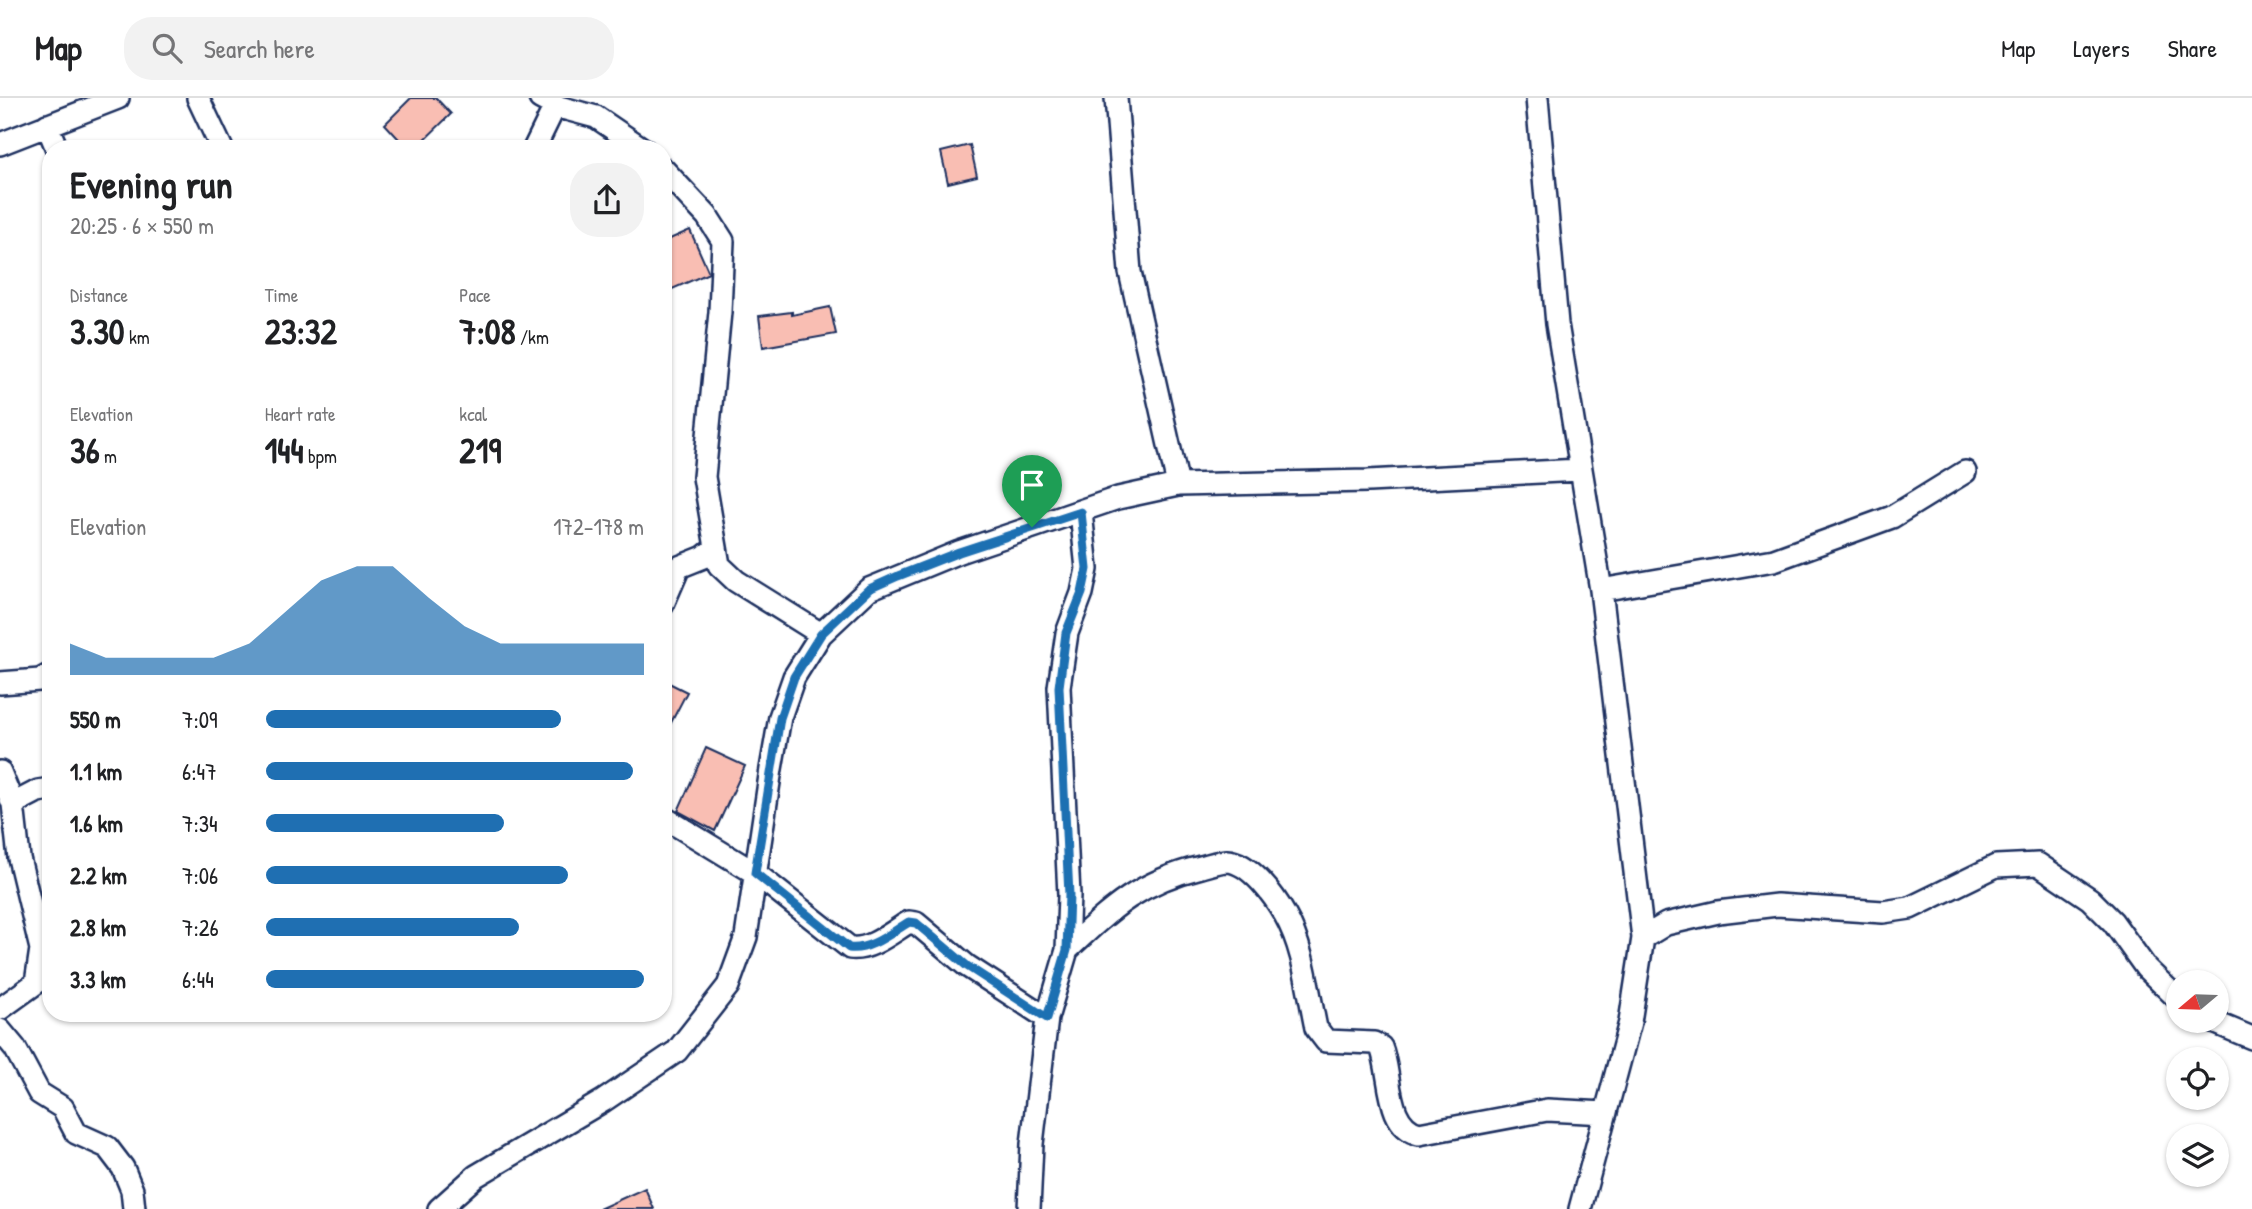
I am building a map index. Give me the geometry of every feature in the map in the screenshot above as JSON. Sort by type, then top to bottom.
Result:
[{"type":"street","points":[[0,144],[118,98]]},
{"type":"street","points":[[198,98],[218,140]]},
{"type":"street","points":[[1116,98],[1130,272],[1178,485]]},
{"type":"street","points":[[1537,98],[1557,324],[1601,590],[1643,938],[1630,1022],[1580,1209]]},
{"type":"street","points":[[536,140],[547,102],[596,117],[630,140]]},
{"type":"street","points":[[47,125],[53,140]]},
{"type":"street","points":[[672,179],[707,216],[723,241],[720,312],[704,477],[714,549],[719,565],[736,581],[821,634]]},
{"type":"street","points":[[439,1209],[476,1176],[603,1101],[677,1051],[728,986],[746,937],[780,718],[794,677],[821,634],[869,589],[959,552],[1118,498],[1178,485],[1367,481],[1580,470]]},
{"type":"street","points":[[1601,590],[1774,560],[1892,517],[1965,472]]},
{"type":"street","points":[[1029,1209],[1032,1144],[1047,1018],[1067,950],[1069,895],[1059,687],[1066,633],[1082,593],[1087,569],[1081,512]]},
{"type":"street","points":[[672,583],[679,566],[704,557],[714,549]]},
{"type":"street","points":[[0,683],[42,679]]},
{"type":"street","points":[[0,772],[13,804],[19,858],[41,949],[36,983],[0,1009]]},
{"type":"street","points":[[13,804],[42,790]]},
{"type":"street","points":[[672,822],[755,873],[849,948],[869,946],[909,922],[916,923],[967,966],[1047,1018]]},
{"type":"street","points":[[1067,950],[1141,888],[1190,870],[1228,861],[1243,866],[1270,893],[1286,916],[1300,954],[1316,1028],[1321,1037],[1326,1041],[1374,1043],[1381,1047],[1396,1115],[1411,1132],[1419,1135],[1547,1110],[1606,1113]]},
{"type":"street","points":[[1643,938],[1665,925],[1718,912],[1777,905],[1884,912],[1910,908],[1996,866],[2038,864],[2090,899],[2113,922],[2146,968],[2166,987]]},
{"type":"street","points":[[2230,1029],[2252,1038]]},
{"type":"street","points":[[0,1030],[15,1048],[39,1093],[63,1108],[76,1133],[107,1147],[128,1179],[134,1209]]},
{"type":"building","points":[[411,98],[436,98],[451,114],[424,140],[400,140],[385,124]]},
{"type":"building","points":[[970,145],[977,176],[948,183],[941,152]]},
{"type":"building","points":[[690,230],[709,273],[672,289],[672,238]]},
{"type":"building","points":[[830,307],[836,334],[763,347],[759,316],[792,312],[792,315]]},
{"type":"building","points":[[672,684],[687,692],[672,721]]},
{"type":"building","points":[[706,748],[745,766],[715,831],[678,811]]},
{"type":"building","points":[[645,1188],[654,1209],[599,1209]]},
{"type":"route","points":[[1081,512],[1087,569],[1082,593],[1066,633],[1059,687],[1069,895],[1067,950],[1047,1018],[967,966],[916,923],[909,922],[869,946],[849,948],[755,873],[780,718],[794,677],[821,634],[869,589],[959,552],[1032,527],[1081,512]]}]
